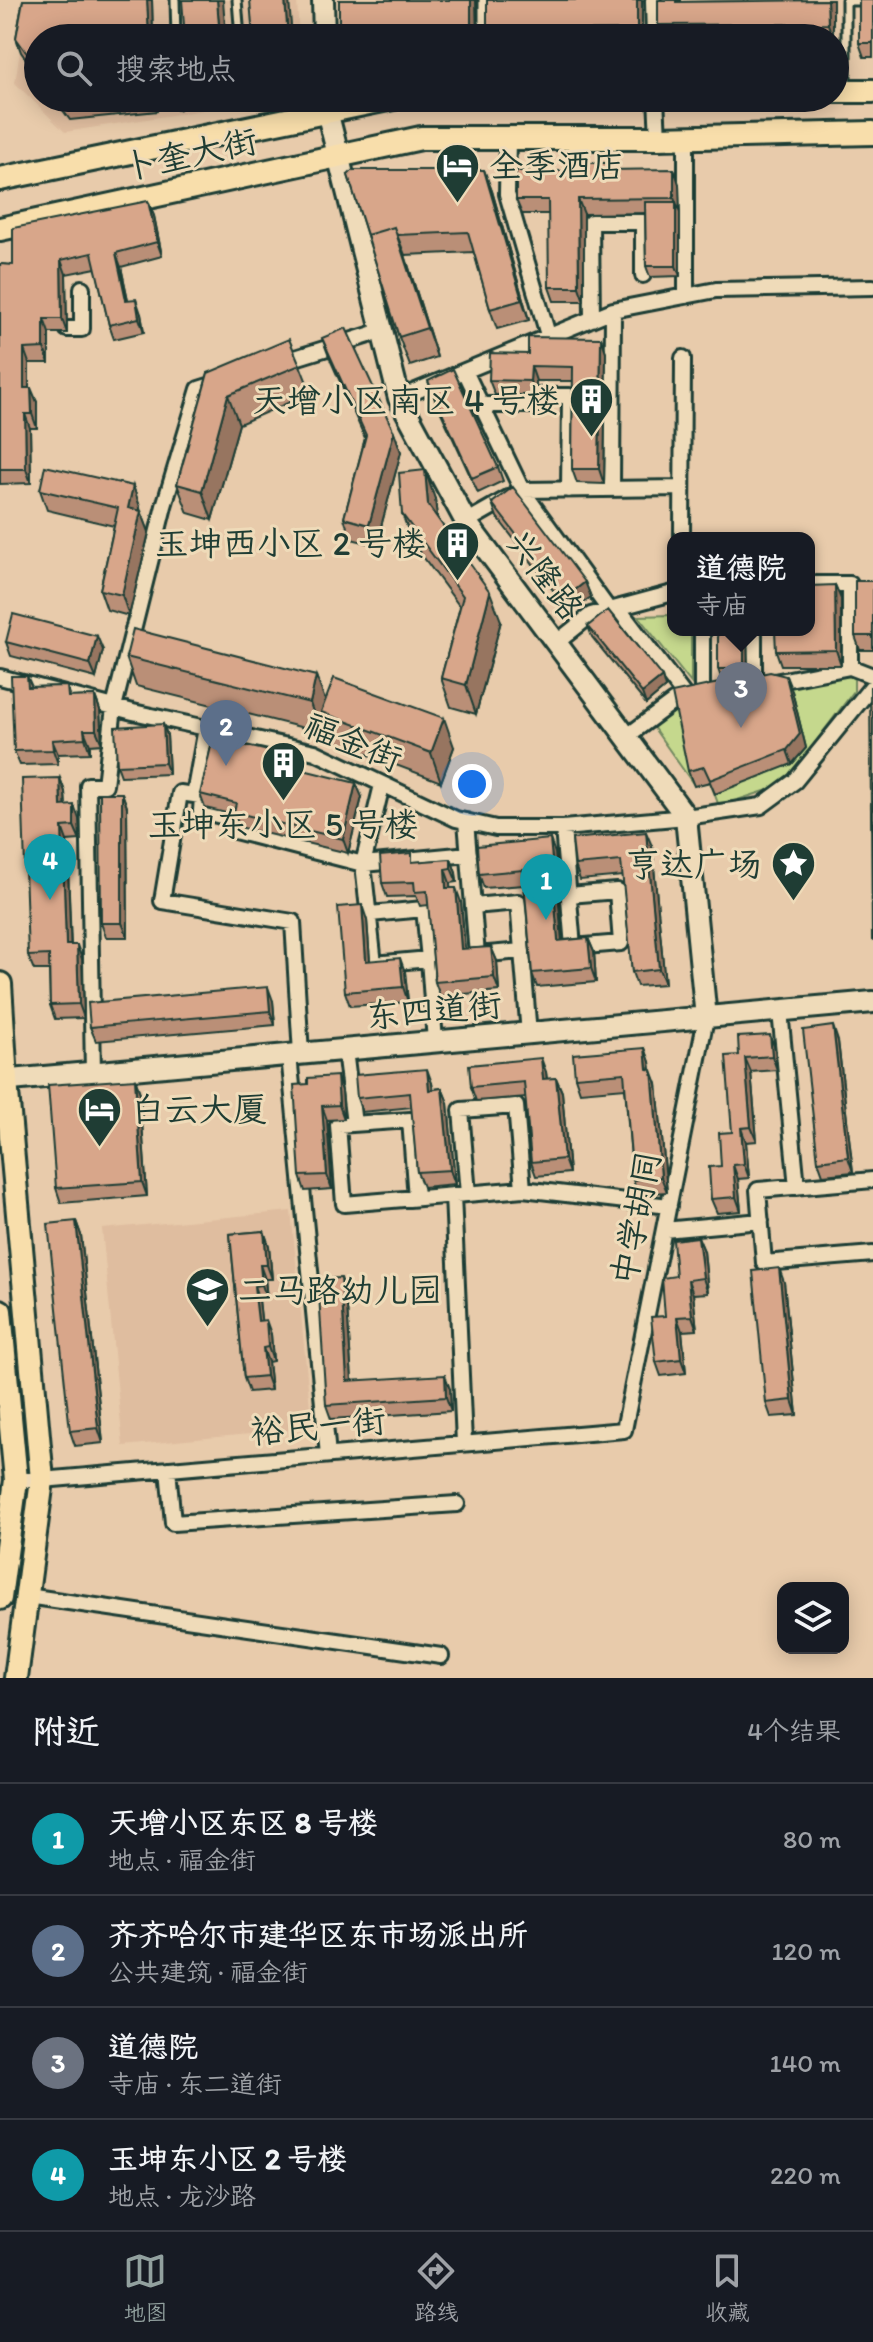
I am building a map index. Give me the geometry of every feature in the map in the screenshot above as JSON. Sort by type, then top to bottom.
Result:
[{"type":"main road","points":[[849,91],[873,91]]},
{"type":"main road","name":"卜奎大街","points":[[0,179],[295,112]]},
{"type":"main road","name":"卜奎大街","points":[[0,229],[421,138],[658,138],[873,133]]},
{"type":"main road","points":[[0,984],[3,1081],[42,1480],[16,1678]]},
{"type":"main road","points":[[0,1311],[16,1480],[0,1598]]},
{"type":"street","points":[[323,0],[324,24]]},
{"type":"street","points":[[653,0],[654,24]]},
{"type":"street","name":"兴隆路","points":[[328,112],[399,398],[466,522],[686,817]]},
{"type":"street","points":[[657,112],[658,138]]},
{"type":"street","points":[[686,137],[686,296]]},
{"type":"street","points":[[508,138],[507,194],[548,335]]},
{"type":"street","points":[[592,319],[591,222],[643,222],[643,275]]},
{"type":"street","points":[[399,398],[613,310],[716,290],[873,287]]},
{"type":"street","points":[[67,329],[82,329],[82,288]]},
{"type":"street","points":[[612,489],[613,310]]},
{"type":"street","points":[[260,369],[382,331]]},
{"type":"street","points":[[682,532],[683,358]]},
{"type":"street","points":[[465,371],[522,490],[687,699]]},
{"type":"street","points":[[93,1073],[88,785],[105,785],[114,707],[164,506],[199,389],[229,379]]},
{"type":"street","points":[[481,405],[540,405],[540,396],[570,396],[569,490]]},
{"type":"street","points":[[466,522],[522,490],[682,488]]},
{"type":"street","points":[[815,584],[856,583],[850,667]]},
{"type":"street","points":[[556,643],[591,615],[667,595]]},
{"type":"street","points":[[626,737],[673,702],[709,695],[703,636]]},
{"type":"street","points":[[753,636],[748,687],[850,667],[873,676]]},
{"type":"street","name":"福金街","points":[[0,677],[114,707],[315,752],[466,821],[496,828],[563,828],[686,817],[761,806],[795,781],[873,685]]},
{"type":"street","points":[[194,795],[206,728]]},
{"type":"street","points":[[382,785],[363,864],[374,964],[429,959]]},
{"type":"street","points":[[328,1455],[295,1055],[293,922],[162,901],[180,793],[202,797],[201,811],[233,819],[231,830],[363,864],[469,854]]},
{"type":"street","points":[[686,817],[706,1018]]},
{"type":"street","points":[[466,821],[477,955],[522,951]]},
{"type":"street","points":[[563,828],[573,947],[621,943],[617,891],[569,895]]},
{"type":"street","points":[[473,906],[518,902],[529,1034]]},
{"type":"street","points":[[370,914],[424,909],[435,1042]]},
{"type":"street","name":"东四道街","points":[[3,1081],[873,1002]]},
{"type":"street","points":[[780,1011],[797,1187]]},
{"type":"street","name":"中学胡同","points":[[624,1430],[706,1018]]},
{"type":"street","points":[[345,1050],[354,1124]]},
{"type":"street","points":[[464,1443],[461,1110],[516,1106],[523,1189]]},
{"type":"street","points":[[409,1199],[416,1198],[410,1120],[338,1125],[344,1204],[409,1199],[523,1189],[669,1206]]},
{"type":"street","points":[[873,1180],[758,1190],[764,1263],[873,1254]]},
{"type":"street","points":[[664,1230],[761,1221]]},
{"type":"street","name":"裕民一街","points":[[16,1480],[624,1430]]},
{"type":"street","points":[[168,1469],[173,1523],[457,1504]]},
{"type":"street","points":[[27,1596],[441,1656]]},
{"type":"lane","points":[[175,0],[176,24]]},
{"type":"lane","points":[[237,0],[239,24]]},
{"type":"lane","points":[[483,0],[483,24]]},
{"type":"lane","points":[[844,24],[846,1],[873,1]]},
{"type":"shaded area","points":[[28,0],[297,0],[298,24],[24,24]]},
{"type":"shaded area","points":[[24,26],[24,92],[15,83]]},
{"type":"shaded area","points":[[45,112],[191,112],[65,132]]},
{"type":"shaded area","name":"二马路幼儿园","points":[[291,1211],[312,1428],[123,1446],[102,1229]]},
{"type":"green space","points":[[667,615],[667,636],[691,636],[691,683],[638,616]]},
{"type":"green space","points":[[849,676],[854,679],[854,691],[788,778],[771,789],[719,806],[710,782],[694,785],[651,724],[677,707],[775,686]]},
{"type":"building","points":[[23,0],[147,0],[148,24],[24,24],[24,49],[16,38]]},
{"type":"building","points":[[182,0],[217,0],[219,24],[184,24]]},
{"type":"building","points":[[250,0],[285,0],[287,24],[252,24]]},
{"type":"building","points":[[339,0],[471,0],[471,24],[339,24]]},
{"type":"building","points":[[487,0],[637,0],[637,24],[487,24]]},
{"type":"building","points":[[658,0],[827,0],[828,24],[658,24]]},
{"type":"building","points":[[859,0],[873,0],[873,43],[859,43]]},
{"type":"building","points":[[575,163],[607,163],[607,170],[674,169],[674,198],[578,199],[579,287],[549,287],[548,200],[516,200],[516,171],[575,171]]},
{"type":"building","points":[[353,170],[484,170],[522,300],[490,309],[468,232],[397,235],[394,227],[367,235],[348,175]]},
{"type":"building","points":[[148,201],[157,242],[116,253],[126,300],[136,299],[139,318],[109,325],[92,253],[61,260],[62,319],[44,319],[44,348],[24,349],[24,388],[31,388],[32,414],[25,414],[26,469],[0,469],[0,264],[13,265],[13,228]]},
{"type":"building","points":[[645,202],[676,202],[676,266],[646,266]]},
{"type":"building","points":[[394,227],[427,328],[399,337],[367,235]]},
{"type":"building","points":[[346,328],[394,432],[369,525],[344,518],[366,435],[322,338]]},
{"type":"building","name":"天增小区南区 4 号楼","points":[[528,337],[601,338],[599,469],[572,469],[573,367],[531,366],[530,381],[489,380],[490,353],[528,354]]},
{"type":"building","points":[[289,339],[300,365],[228,395],[202,491],[177,484],[208,373]]},
{"type":"building","points":[[453,369],[498,467],[472,478],[428,381]]},
{"type":"building","points":[[45,466],[133,486],[128,508],[141,511],[122,595],[100,590],[118,508],[40,490]]},
{"type":"building","points":[[425,470],[428,505],[490,592],[466,685],[441,678],[463,596],[402,514],[399,473]]},
{"type":"building","points":[[513,487],[585,582],[565,598],[492,503]]},
{"type":"building","points":[[855,581],[873,581],[873,636],[855,636]]},
{"type":"building","points":[[835,585],[836,650],[776,651],[775,636],[815,636],[815,586]]},
{"type":"building","points":[[608,610],[662,677],[642,693],[588,626]]},
{"type":"building","points":[[13,614],[97,636],[90,664],[6,642]]},
{"type":"building","points":[[133,629],[316,676],[310,703],[126,657]]},
{"type":"building","points":[[718,636],[744,636],[744,669],[718,669]]},
{"type":"building","points":[[770,672],[786,676],[800,734],[787,750],[710,780],[704,767],[688,771],[672,693]]},
{"type":"building","points":[[11,676],[27,676],[28,687],[67,686],[68,697],[95,696],[96,730],[84,730],[85,738],[52,740],[53,750],[14,751]]},
{"type":"building","points":[[334,678],[444,718],[431,753],[321,712]]},
{"type":"building","points":[[870,687],[873,687],[873,940],[872,940]]},
{"type":"building","points":[[163,724],[165,763],[117,765],[115,727]]},
{"type":"building","name":"玉坤东小区 5 号楼","points":[[213,738],[285,755],[283,765],[356,783],[343,839],[234,812],[236,803],[200,794]]},
{"type":"building","points":[[60,778],[61,806],[74,805],[74,826],[62,827],[66,945],[77,945],[79,1004],[50,1005],[49,955],[28,956],[22,779]]},
{"type":"building","points":[[100,793],[122,793],[122,923],[101,923]]},
{"type":"building","points":[[646,832],[659,969],[632,972],[621,861],[575,865],[572,839]]},
{"type":"building","points":[[550,839],[552,860],[543,860],[543,867],[552,866],[558,941],[588,938],[591,968],[532,973],[523,870],[479,874],[477,846]]},
{"type":"building","points":[[412,853],[412,862],[451,859],[451,868],[445,869],[446,888],[456,888],[461,949],[491,947],[494,977],[435,982],[427,891],[415,892],[414,882],[382,883],[380,856]]},
{"type":"building","points":[[362,905],[366,961],[400,958],[403,987],[345,992],[338,907]]},
{"type":"building","points":[[268,987],[270,1011],[90,1027],[88,1003]]},
{"type":"building","points":[[833,1026],[848,1157],[818,1161],[803,1030]]},
{"type":"building","points":[[770,1035],[772,1056],[745,1058],[751,1127],[741,1128],[744,1164],[733,1165],[736,1197],[711,1199],[709,1167],[721,1166],[719,1133],[732,1132],[726,1056],[739,1055],[738,1037]]},
{"type":"building","points":[[645,1048],[647,1069],[652,1070],[661,1177],[633,1180],[624,1073],[575,1077],[573,1054]]},
{"type":"building","points":[[541,1058],[543,1079],[556,1078],[564,1159],[531,1162],[524,1082],[471,1087],[469,1065]]},
{"type":"building","points":[[427,1069],[429,1090],[442,1088],[450,1170],[417,1172],[410,1093],[357,1098],[355,1075]]},
{"type":"building","points":[[337,1076],[339,1105],[322,1106],[327,1175],[300,1176],[294,1085],[308,1084],[308,1078]]},
{"type":"building","name":"白云大厦","points":[[135,1079],[142,1182],[56,1188],[48,1085]]},
{"type":"building","points":[[76,1221],[98,1428],[70,1431],[48,1224]]},
{"type":"building","name":"二马路幼儿园","points":[[264,1231],[267,1265],[260,1265],[262,1285],[254,1286],[258,1321],[266,1320],[268,1347],[263,1348],[266,1376],[244,1378],[230,1234]]},
{"type":"building","points":[[698,1237],[703,1278],[688,1280],[692,1316],[677,1317],[681,1359],[656,1362],[651,1317],[665,1316],[662,1278],[676,1276],[673,1240]]},
{"type":"building","points":[[779,1268],[792,1400],[766,1403],[753,1271]]},
{"type":"building","points":[[341,1278],[347,1381],[445,1375],[446,1397],[326,1405],[318,1279]]},
{"type":"place","name":"全季酒店","points":[[458,204]]},
{"type":"place","name":"天增小区南区 4 号楼","points":[[591,439]]},
{"type":"place","name":"玉坤西小区 2 号楼","points":[[457,582]]},
{"type":"place","name":"道德院","points":[[741,728]]},
{"type":"place","name":"齐齐哈尔市建华区东市场派出所","points":[[226,766]]},
{"type":"place","name":"玉坤东小区 5 号楼","points":[[283,803]]},
{"type":"place","name":"玉坤东小区 2 号楼","points":[[50,900]]},
{"type":"place","name":"亨达广场","points":[[793,903]]},
{"type":"place","name":"天增小区东区 8 号楼","points":[[546,920]]},
{"type":"place","name":"白云大厦","points":[[100,1148]]},
{"type":"place","name":"二马路幼儿园","points":[[207,1329]]}]
